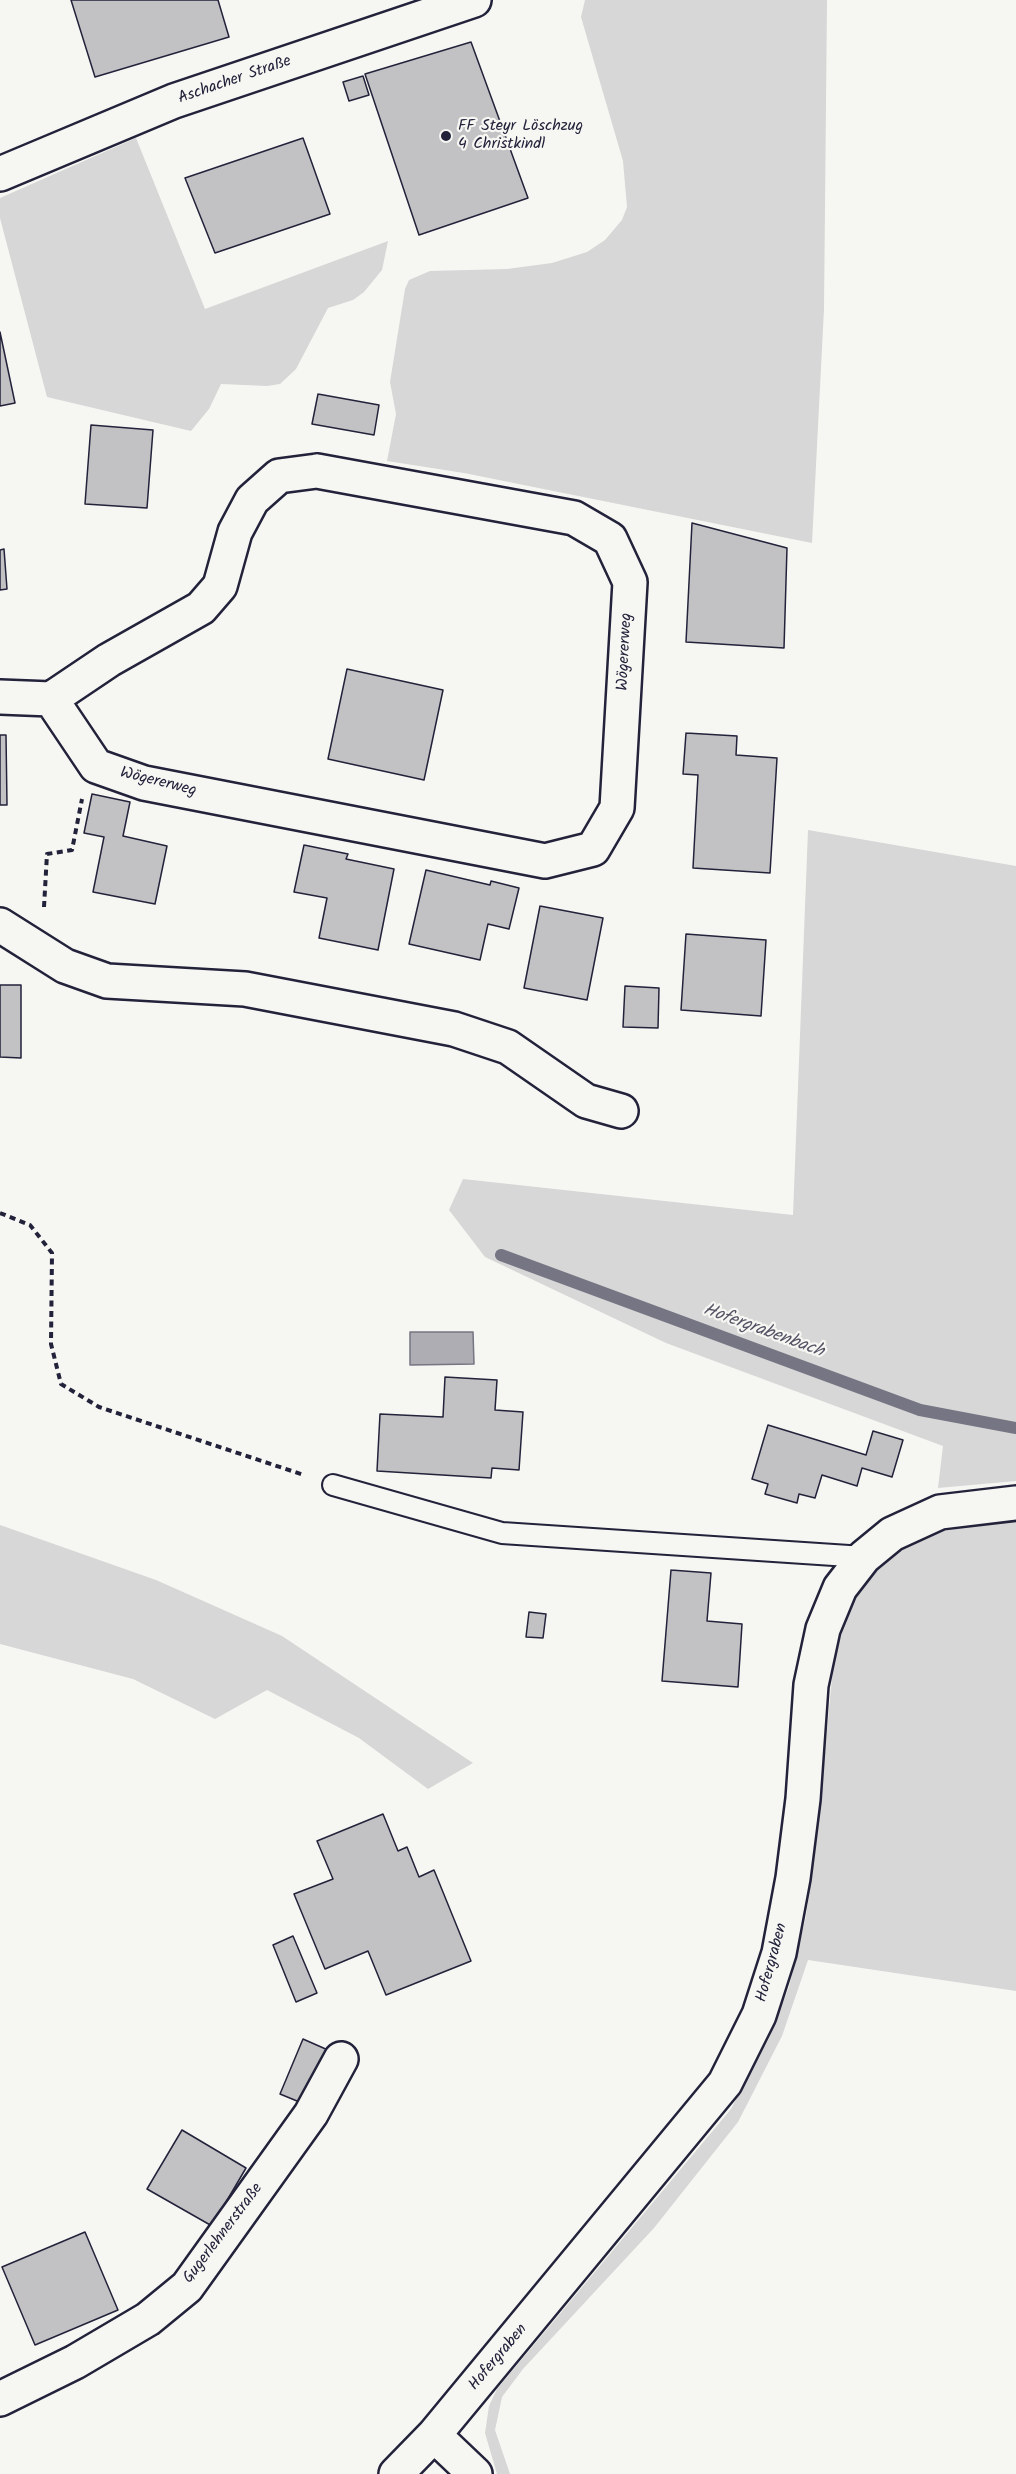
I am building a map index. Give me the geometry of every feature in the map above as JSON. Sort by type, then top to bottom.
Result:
[{"type":"street","name":"Aschacher Straße","points":[[0,174],[174,101],[474,0]]},
{"type":"street","name":"Wögererweg","points":[[51,699],[109,660],[201,608],[220,586],[235,532],[252,500],[279,476],[317,471],[574,519],[610,539],[630,582],[617,808],[593,849],[545,861],[144,783],[96,766]]},
{"type":"street","points":[[0,697],[51,699],[96,766]]},
{"type":"street","points":[[13,933],[65,966],[108,981],[246,989],[454,1029],[508,1047],[586,1101],[621,1111]]},
{"type":"street","name":"Hofergraben","points":[[396,2474],[434,2435],[725,2083],[759,2015],[779,1953],[793,1878],[803,1799],[811,1685],[823,1629],[840,1588],[864,1557],[892,1534],[940,1512],[1016,1503]]},
{"type":"street","name":"Gugerlehnerstraße","points":[[0,2399],[75,2362],[148,2319],[187,2287],[311,2114],[341,2059]]},
{"type":"street","points":[[434,2435],[475,2474]]},
{"type":"lane","points":[[333,1485],[502,1533],[864,1557]]},
{"type":"path","points":[[13,933],[43,919],[47,854],[72,850],[86,783],[96,766]]},
{"type":"path","points":[[0,1213],[30,1225],[52,1253],[51,1344],[61,1384],[99,1407],[333,1485]]},
{"type":"shaded area","points":[[585,0],[827,0],[824,309],[812,543],[464,473],[387,461],[396,414],[390,382],[405,289],[409,280],[430,271],[507,269],[552,263],[587,252],[605,240],[622,220],[627,207],[623,161],[581,17]]},
{"type":"shaded area","points":[[136,138],[205,309],[388,241],[382,270],[364,292],[353,300],[328,308],[296,369],[280,384],[267,386],[221,384],[209,409],[191,431],[47,397],[0,218],[0,198]]},
{"type":"shaded area","points":[[808,830],[1016,866],[1016,1481],[938,1488],[943,1446],[666,1343],[485,1257],[449,1210],[463,1179],[793,1215]]},
{"type":"shaded area","points":[[410,1332],[473,1332],[474,1364],[410,1365]]},
{"type":"shaded area","points":[[1016,1518],[1016,1991],[808,1960],[782,2036],[738,2122],[654,2228],[523,2369],[502,2397],[495,2430],[510,2474],[497,2474],[485,2433],[489,2406],[497,2389],[731,2109],[769,2038],[789,1987],[806,1916],[817,1838],[834,1656],[852,1604],[879,1565],[906,1544],[933,1529]]},
{"type":"shaded area","points":[[0,1525],[156,1580],[282,1636],[473,1763],[428,1789],[359,1738],[267,1690],[215,1719],[133,1679],[0,1644]]},
{"type":"building","points":[[71,0],[218,0],[229,37],[95,77]]},
{"type":"building","name":"FF Steyr Löschzug 4 Christkindl","points":[[471,42],[528,198],[419,235],[365,74]]},
{"type":"building","points":[[363,76],[369,95],[349,101],[343,82]]},
{"type":"building","points":[[303,138],[330,214],[215,253],[185,178]]},
{"type":"building","points":[[0,332],[15,403],[0,406]]},
{"type":"building","points":[[318,394],[379,405],[374,435],[312,424]]},
{"type":"building","points":[[91,425],[153,430],[147,508],[85,504]]},
{"type":"building","points":[[692,523],[787,548],[784,648],[686,642]]},
{"type":"building","points":[[4,549],[7,589],[0,590],[0,550]]},
{"type":"building","points":[[347,669],[443,690],[424,780],[328,759]]},
{"type":"building","points":[[686,733],[737,736],[736,755],[777,758],[770,873],[693,868],[698,775],[683,774]]},
{"type":"building","points":[[0,735],[6,735],[7,805],[0,805]]},
{"type":"building","points":[[92,794],[130,802],[123,836],[167,846],[155,904],[93,892],[104,837],[84,833]]},
{"type":"building","points":[[304,845],[348,854],[346,859],[394,869],[378,950],[319,938],[327,898],[294,892]]},
{"type":"building","points":[[426,870],[490,885],[491,881],[519,888],[509,929],[488,924],[480,960],[409,944]]},
{"type":"building","points":[[540,906],[603,918],[587,1000],[524,988]]},
{"type":"building","points":[[686,934],[766,940],[761,1016],[681,1010]]},
{"type":"building","points":[[0,985],[21,985],[21,1058],[0,1057]]},
{"type":"building","points":[[625,986],[659,988],[658,1028],[623,1027]]},
{"type":"building","points":[[445,1377],[497,1380],[495,1410],[523,1412],[519,1470],[492,1468],[491,1478],[377,1471],[380,1414],[443,1417]]},
{"type":"building","points":[[768,1425],[866,1455],[873,1431],[903,1440],[892,1477],[862,1468],[857,1486],[822,1475],[815,1498],[799,1494],[797,1503],[765,1494],[768,1484],[752,1479]]},
{"type":"building","points":[[671,1570],[711,1573],[707,1621],[742,1624],[738,1687],[662,1681]]},
{"type":"building","points":[[529,1612],[546,1614],[543,1638],[526,1637]]},
{"type":"building","points":[[383,1814],[398,1851],[407,1847],[419,1877],[434,1870],[471,1961],[386,1995],[368,1951],[325,1969],[294,1894],[333,1879],[317,1841]]},
{"type":"building","points":[[293,1936],[317,1993],[296,2002],[273,1945]]},
{"type":"building","points":[[303,2039],[337,2054],[314,2108],[280,2094]]},
{"type":"building","points":[[182,2130],[246,2168],[212,2226],[147,2189]]},
{"type":"building","points":[[85,2232],[118,2310],[35,2345],[2,2267]]},
{"type":"waterway","name":"Hofergrabenbach","points":[[501,1255],[920,1410],[1016,1428]]},
{"type":"place","name":"FF Steyr Löschzug 4 Christkindl","points":[[446,136]]}]
